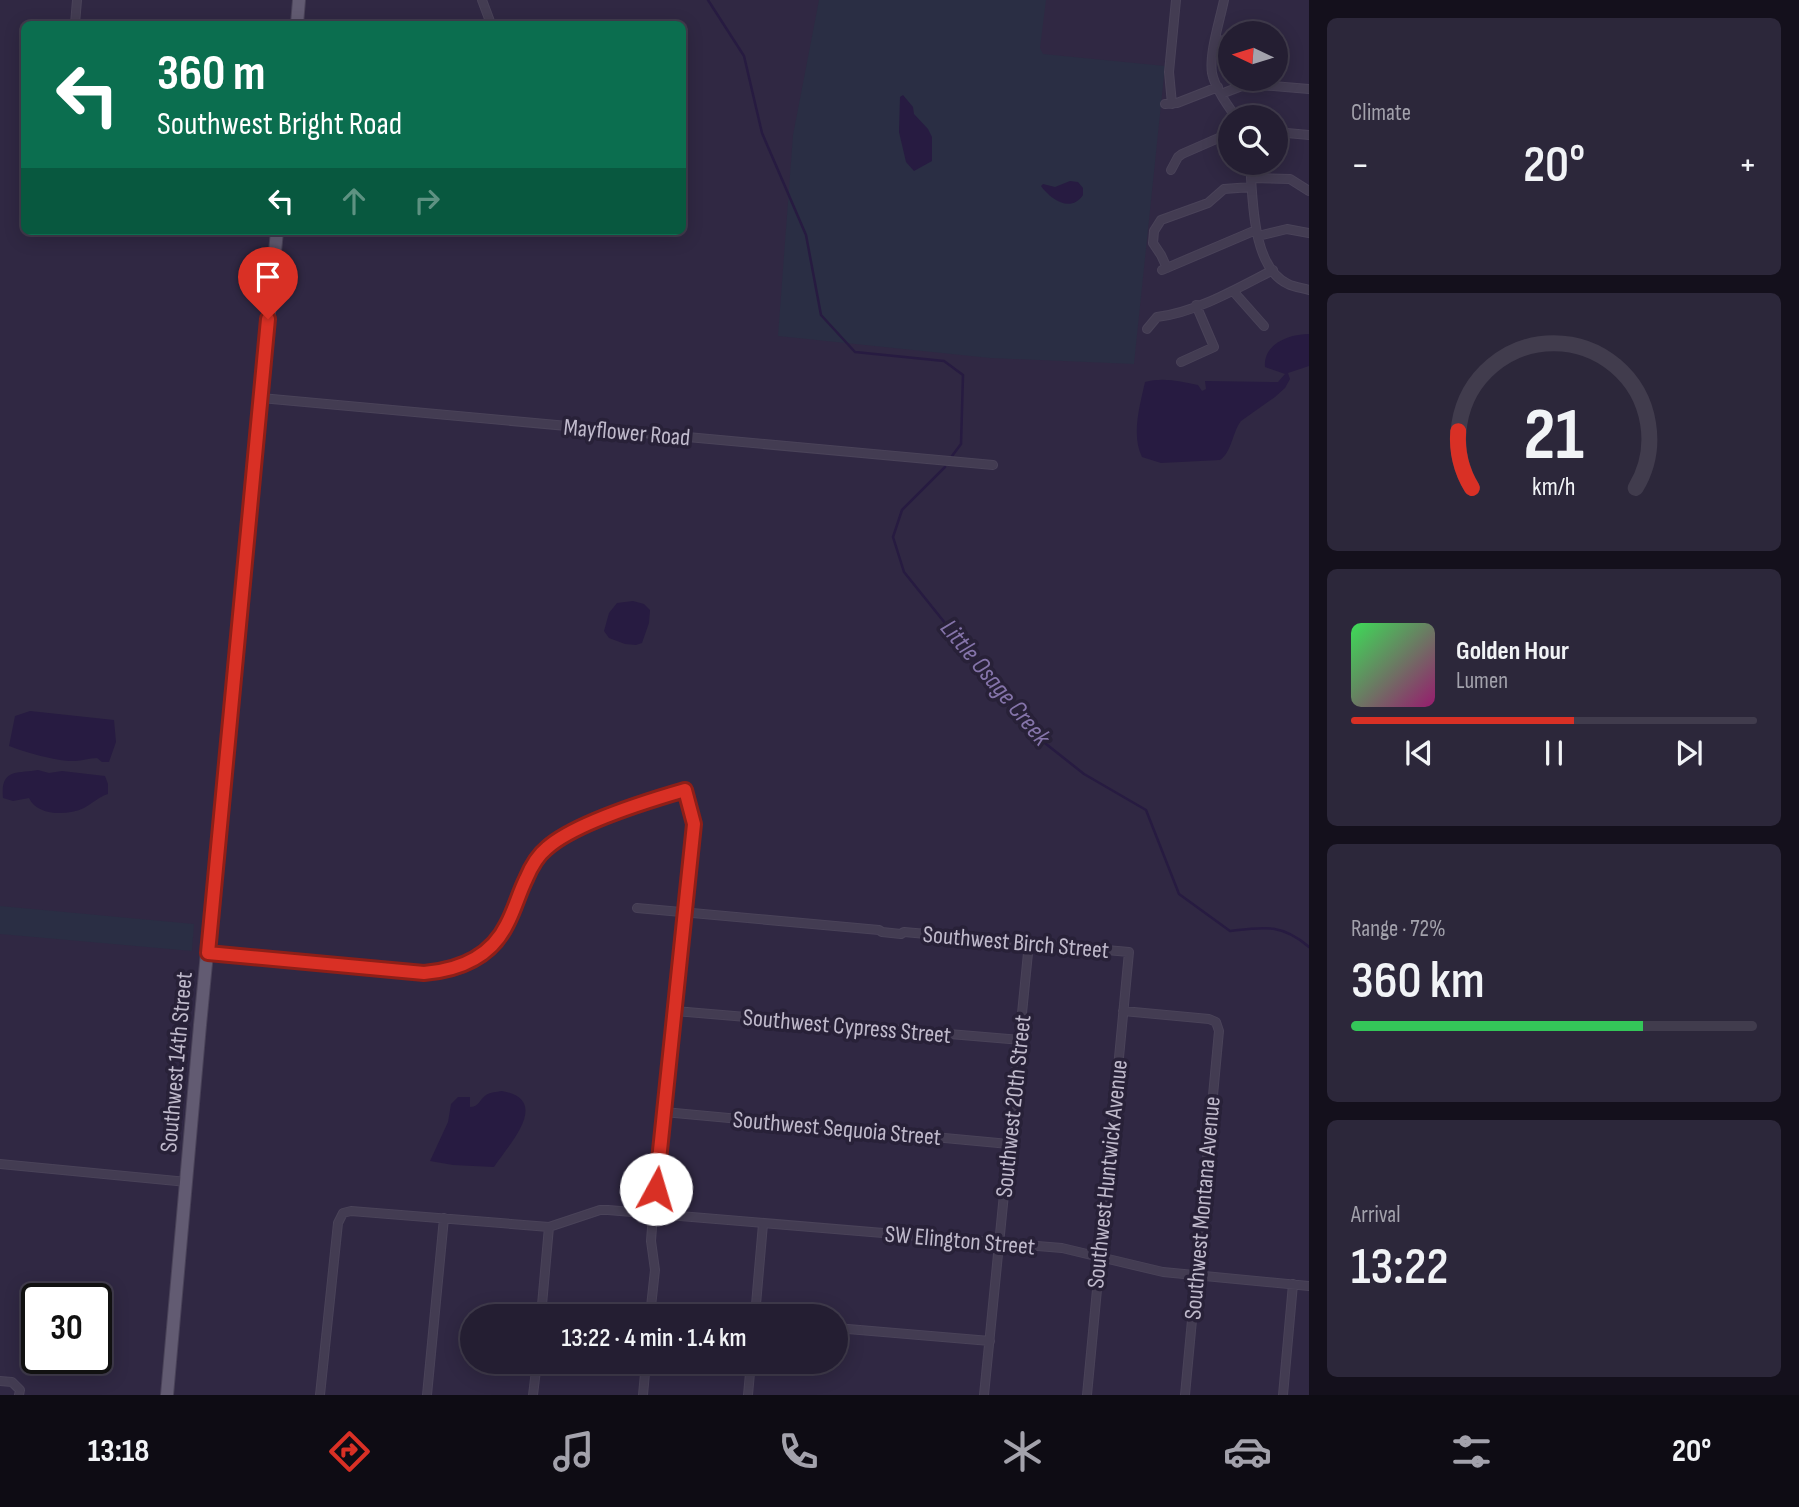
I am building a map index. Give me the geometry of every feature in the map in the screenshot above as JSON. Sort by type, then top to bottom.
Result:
[{"type":"main road","points":[[297,21],[299,0]]},
{"type":"main road","name":"Southwest 14th Street","points":[[167,1395],[277,235]]},
{"type":"street","points":[[75,21],[77,0]]},
{"type":"street","points":[[482,0],[490,21]]},
{"type":"street","points":[[1176,0],[1168,104],[1218,90]]},
{"type":"street","points":[[1218,88],[1212,73],[1223,0]]},
{"type":"street","points":[[1288,87],[1309,89]]},
{"type":"street","points":[[1288,133],[1309,135]]},
{"type":"street","points":[[1171,170],[1182,154],[1218,139]]},
{"type":"street","points":[[1251,175],[1257,233],[1273,270],[1286,283],[1309,290]]},
{"type":"street","points":[[1309,191],[1290,179],[1251,182],[1224,189],[1208,203],[1161,220],[1154,231],[1153,243],[1161,255],[1164,269],[1257,233],[1281,230],[1309,233]]},
{"type":"street","points":[[1147,329],[1157,317],[1167,317],[1196,306],[1273,270]]},
{"type":"street","points":[[1233,290],[1264,326]]},
{"type":"street","points":[[1181,362],[1214,347],[1196,306]]},
{"type":"street","name":"Mayflower Road","points":[[261,398],[993,465]]},
{"type":"street","points":[[208,953],[424,973],[446,971],[477,957],[498,940],[535,861],[561,836],[685,790],[694,824],[653,1214],[651,1241],[654,1270],[651,1304]]},
{"type":"street","name":"Southwest Birch Street","points":[[637,908],[879,930],[883,927],[901,929],[904,932],[1129,952]]},
{"type":"street","name":"Southwest 20th Street","points":[[984,1395],[1029,943]]},
{"type":"street","name":"Southwest Huntwick Avenue","points":[[1087,1395],[1129,952]]},
{"type":"street","name":"Southwest Cypress Street","points":[[675,1011],[1020,1040]]},
{"type":"street","name":"Southwest Montana Avenue","points":[[1123,1011],[1209,1019],[1216,1023],[1219,1031],[1185,1395]]},
{"type":"street","name":"Southwest Sequoia Street","points":[[664,1112],[1009,1144]]},
{"type":"street","points":[[0,1164],[187,1182]]},
{"type":"street","points":[[320,1395],[338,1223],[343,1213],[351,1210],[550,1227],[542,1304]]},
{"type":"street","name":"SW Elington Street","points":[[550,1227],[600,1210],[608,1210],[1062,1248],[1163,1272],[1309,1286]]},
{"type":"street","points":[[427,1395],[444,1218]]},
{"type":"street","points":[[756,1304],[763,1224]]},
{"type":"street","points":[[1283,1395],[1293,1284]]},
{"type":"street","points":[[848,1329],[990,1341]]},
{"type":"street","points":[[533,1395],[536,1374]]},
{"type":"street","points":[[643,1395],[645,1374]]},
{"type":"street","points":[[748,1395],[750,1374]]},
{"type":"street","points":[[0,1381],[12,1382],[20,1390],[19,1395]]},
{"type":"shaded area","points":[[819,0],[1046,0],[1040,48],[1043,54],[1165,66],[1134,364],[990,358],[778,336],[793,135]]},
{"type":"shaded area","points":[[903,95],[932,137],[932,161],[914,171],[906,162],[899,132],[900,97]]},
{"type":"shaded area","points":[[1070,181],[1078,182],[1083,188],[1083,195],[1073,203],[1056,200],[1041,186],[1043,184],[1055,187]]},
{"type":"shaded area","points":[[1309,334],[1309,366],[1288,373],[1290,379],[1285,388],[1241,421],[1227,452],[1220,460],[1161,463],[1142,457],[1137,430],[1145,382],[1178,381],[1198,385],[1202,391],[1206,389],[1205,381],[1278,382],[1285,374],[1265,367],[1268,352],[1286,338]]},
{"type":"shaded area","points":[[633,601],[644,604],[650,610],[642,643],[625,644],[609,638],[604,631],[609,613],[617,603]]},
{"type":"shaded area","points":[[30,711],[114,720],[116,742],[109,762],[102,762],[97,758],[60,760],[9,746],[15,716]]},
{"type":"shaded area","points":[[38,770],[105,776],[108,794],[77,811],[61,813],[45,811],[33,804],[29,798],[13,801],[3,798],[3,788],[8,777],[18,772]]},
{"type":"shaded area","points":[[0,906],[194,924],[192,951],[0,934]]},
{"type":"shaded area","points":[[502,1091],[517,1096],[524,1103],[525,1113],[516,1135],[494,1167],[430,1161],[448,1122],[451,1104],[458,1097],[470,1097],[470,1107],[473,1107],[486,1095]]},
{"type":"waterway","name":"Little Osage Creek","points":[[708,0],[744,56],[762,133],[806,235],[821,315],[855,352],[944,361],[963,375],[961,444],[952,456]]},
{"type":"waterway","name":"Little Osage Creek","points":[[945,467],[902,510],[893,537],[904,572],[1036,736],[1084,774],[1146,810],[1179,894],[1230,931],[1271,928],[1289,934],[1309,947]]},
{"type":"route","points":[[268,319],[208,953],[424,973],[446,971],[477,957],[498,940],[535,861],[561,836],[685,790],[694,824],[656,1189]]}]
